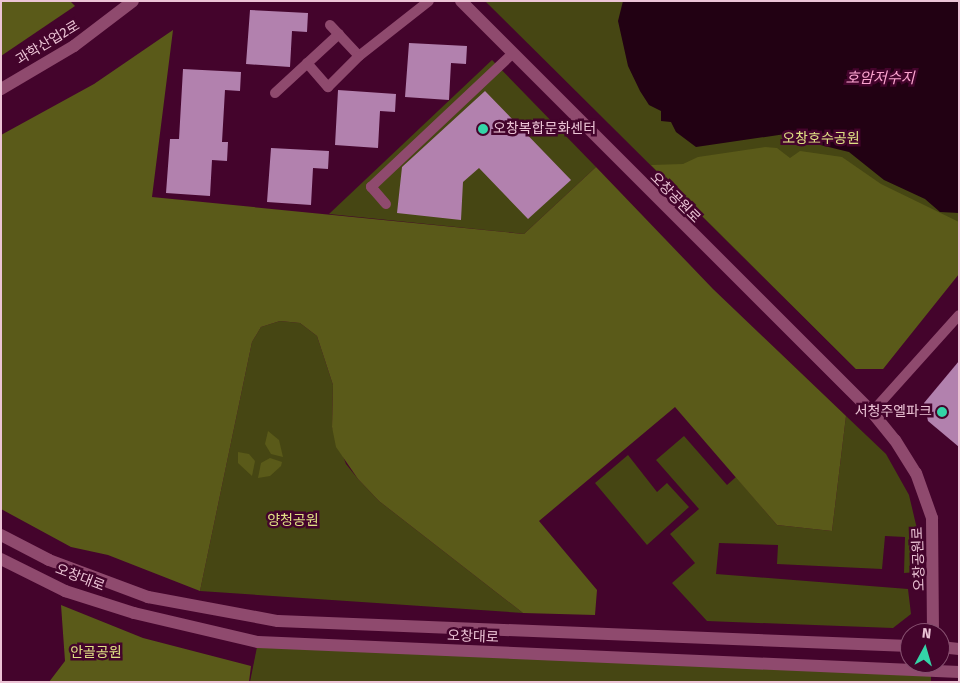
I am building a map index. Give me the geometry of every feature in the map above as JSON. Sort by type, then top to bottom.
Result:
[{"type":"main road","name":"과학산업2로","points":[[1,90],[82,41],[133,1]]},
{"type":"main road","name":"오창공원로","points":[[461,1],[872,412],[916,473],[930,511],[936,562],[933,623]]},
{"type":"main road","name":"오창대로","points":[[1,535],[50,560],[148,597],[270,620],[454,631],[900,646]]},
{"type":"main road","name":"오창대로","points":[[1,559],[65,591],[134,613],[258,642],[900,671]]},
{"type":"street","points":[[307,63],[328,86],[359,56],[430,1]]},
{"type":"street","points":[[330,25],[359,56]]},
{"type":"street","points":[[275,93],[339,34]]},
{"type":"street","points":[[386,204],[371,187],[512,54]]},
{"type":"street","points":[[872,412],[959,315]]},
{"type":"green space","points":[[1,1],[70,1],[75,6],[1,56]]},
{"type":"green space","name":"오창호수공원","points":[[485,1],[959,1],[959,270],[883,369],[856,369]]},
{"type":"green space","points":[[173,30],[152,197],[524,234],[596,167],[713,289],[846,416],[832,531],[777,525],[675,407],[539,521],[597,590],[595,615],[523,613],[379,501],[358,479],[336,447],[332,427],[333,385],[317,336],[300,323],[280,321],[261,327],[252,342],[200,591],[108,555],[71,547],[1,509],[1,135],[94,84]]},
{"type":"green space","points":[[492,60],[596,167],[524,234],[329,214]]},
{"type":"green space","points":[[765,147],[777,148],[790,158],[800,151],[842,157],[881,184],[959,222],[959,274],[883,369],[856,369],[651,165],[683,164],[698,157]]},
{"type":"green space","name":"양청공원","points":[[280,321],[300,323],[317,336],[333,385],[332,427],[346,464],[358,479],[379,501],[523,613],[200,591],[252,342],[261,327]]},
{"type":"green space","points":[[846,416],[886,454],[909,495],[917,529],[917,572],[904,573],[905,537],[885,536],[882,569],[777,564],[778,545],[719,543],[716,574],[908,589],[911,614],[893,628],[707,621],[672,583],[695,563],[670,534],[699,509],[656,460],[684,436],[727,485],[736,477],[777,525],[832,531]]},
{"type":"green space","points":[[268,431],[279,440],[283,457],[271,454],[265,444]]},
{"type":"green space","points":[[238,452],[249,454],[255,461],[252,476],[238,463]]},
{"type":"green space","points":[[628,455],[657,492],[667,483],[689,507],[647,545],[595,483]]},
{"type":"green space","points":[[270,458],[282,462],[281,466],[270,476],[258,478],[261,463]]},
{"type":"green space","name":"안골공원","points":[[61,605],[143,638],[251,666],[249,682],[49,682],[65,661]]},
{"type":"green space","points":[[258,642],[900,669],[900,673],[931,673],[931,682],[250,682]]},
{"type":"water","name":"호암저수지","points":[[623,1],[959,1],[959,213],[940,212],[925,199],[884,180],[849,152],[800,140],[792,133],[696,147],[676,132],[671,122],[661,121],[661,111],[649,105],[640,91],[628,66],[618,21]]},
{"type":"building","points":[[250,10],[308,13],[307,32],[292,31],[290,67],[246,64]]},
{"type":"building","points":[[409,43],[467,46],[466,64],[451,63],[449,100],[405,97]]},
{"type":"building","points":[[183,69],[241,72],[240,91],[225,90],[222,142],[228,142],[227,161],[212,160],[210,196],[166,193],[170,139],[179,139]]},
{"type":"building","points":[[338,90],[396,94],[395,112],[380,111],[378,148],[335,145]]},
{"type":"building","name":"오창복합문화센터","points":[[485,91],[571,180],[528,219],[479,168],[463,182],[461,220],[397,213],[402,167]]},
{"type":"building","points":[[271,148],[329,151],[328,169],[313,168],[311,205],[267,202]]},
{"type":"building","name":"서청주엘파크","points":[[959,361],[959,447],[928,421],[924,403]]},
{"type":"place","name":"오창복합문화센터","points":[[483,129]]},
{"type":"place","name":"서청주엘파크","points":[[942,412]]}]
